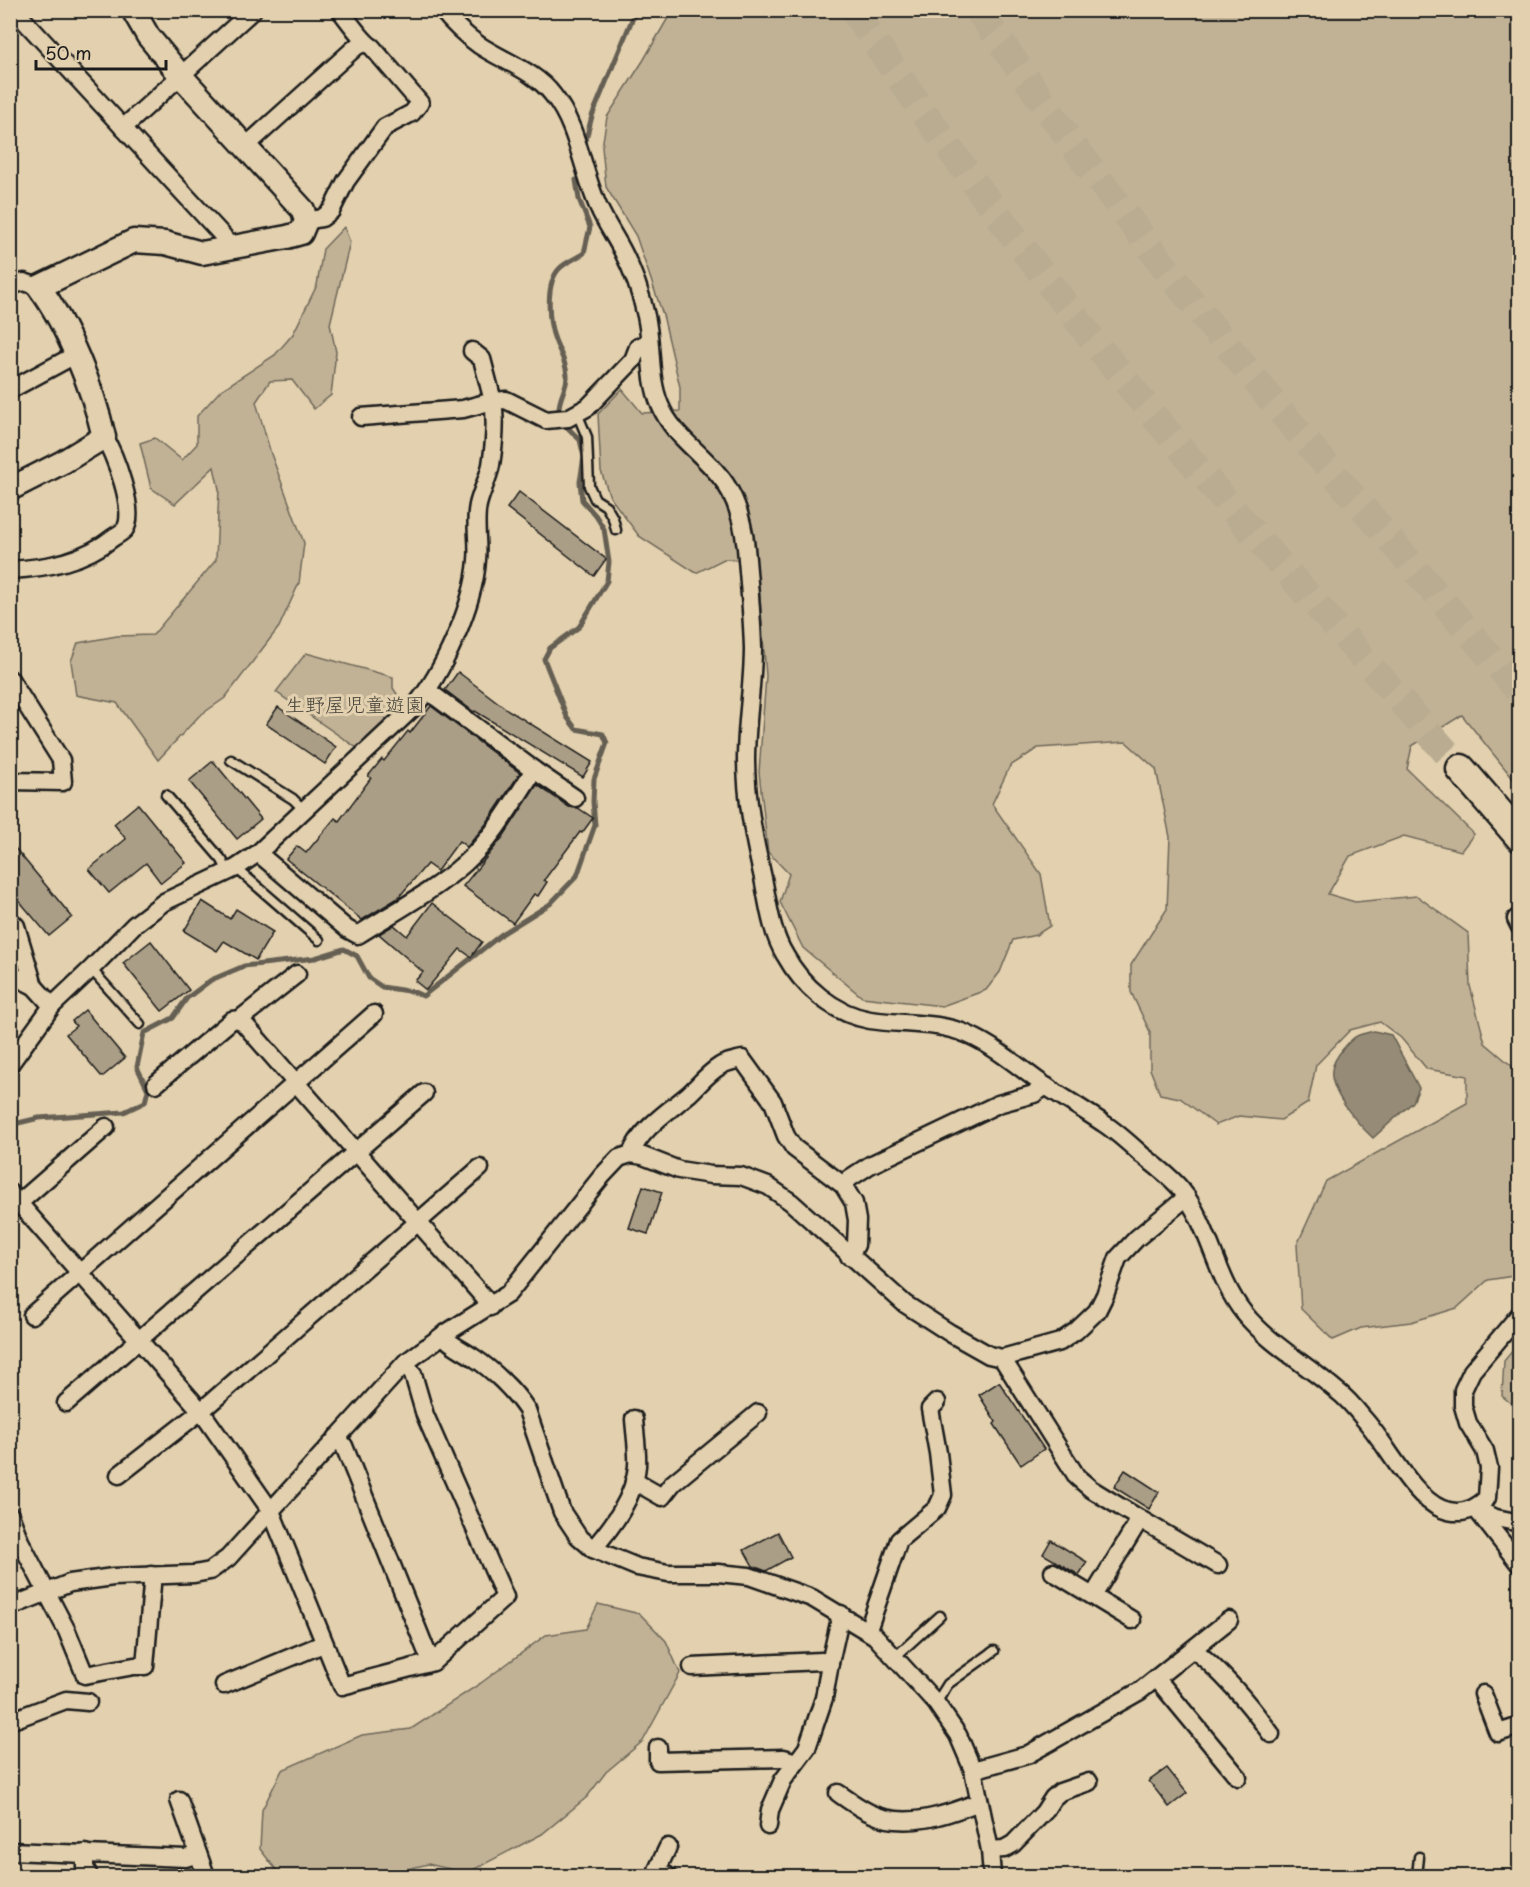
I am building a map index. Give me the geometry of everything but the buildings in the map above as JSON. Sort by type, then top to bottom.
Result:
[{"type":"highway","points":[[1461,769],[1520,837]]},
{"type":"street","points":[[39,287],[134,241],[165,243],[202,253],[301,233],[306,221],[303,210],[181,76],[148,36],[133,10]]},
{"type":"street","points":[[123,128],[253,10]]},
{"type":"street","points":[[306,221],[322,218],[331,211],[346,181],[385,127],[412,113],[420,103],[372,47],[365,43],[362,35],[340,10]]},
{"type":"street","points":[[442,10],[457,28],[475,42],[532,75],[549,89],[563,108],[598,208],[623,252],[640,289],[648,324],[652,380],[661,408],[672,426],[690,447],[718,474],[729,490],[740,515],[745,544],[753,648],[746,755],[747,784],[755,841],[770,914],[783,953],[798,973],[822,999],[865,1019],[932,1024],[962,1032],[983,1042],[1107,1125],[1174,1182],[1187,1197],[1201,1220],[1232,1295],[1245,1314],[1276,1344],[1339,1392],[1367,1422],[1423,1496],[1442,1509],[1459,1513],[1476,1509],[1487,1498],[1489,1468],[1485,1451],[1468,1423],[1463,1406],[1463,1390],[1472,1371],[1520,1314]]},
{"type":"street","points":[[19,17],[223,236],[230,249]]},
{"type":"street","points":[[246,146],[357,46],[365,43]]},
{"type":"street","points":[[10,570],[29,569],[81,558],[98,550],[125,528],[129,513],[111,448],[104,436],[99,416],[75,355],[50,302],[39,287],[24,282],[11,284]]},
{"type":"street","points":[[361,417],[463,409],[506,400],[546,420],[568,418],[588,407],[633,360],[638,347],[649,342]]},
{"type":"street","points":[[10,1064],[52,1006],[134,925],[164,902],[232,870],[258,853],[414,707],[428,691],[444,664],[472,587],[477,562],[477,507],[490,466],[495,411],[482,359],[472,351]]},
{"type":"street","points":[[10,390],[75,355]]},
{"type":"street","points":[[10,489],[63,462],[104,436]]},
{"type":"street","points":[[10,679],[61,760],[63,782],[10,782]]},
{"type":"street","points":[[428,691],[575,798]]},
{"type":"street","points":[[258,853],[347,929],[358,935],[465,863],[493,833],[534,770]]},
{"type":"street","points":[[10,920],[16,926],[34,986]]},
{"type":"street","points":[[10,974],[34,986],[52,1006]]},
{"type":"street","points":[[156,1084],[232,1020],[240,1019],[297,975]]},
{"type":"street","points":[[32,1315],[374,1014]]},
{"type":"street","points":[[240,1019],[419,1222],[490,1307]]},
{"type":"street","points":[[631,1154],[633,1146],[663,1114],[690,1093],[702,1079],[722,1064],[742,1059],[773,1102],[786,1136],[794,1148],[843,1185],[854,1203],[857,1220],[856,1245],[849,1256]]},
{"type":"street","points":[[843,1185],[849,1178],[881,1160],[998,1104],[1034,1094],[1046,1086]]},
{"type":"street","points":[[66,1403],[424,1093]]},
{"type":"street","points":[[106,1127],[15,1198],[201,1411],[271,1511],[342,1686],[433,1662],[505,1597],[425,1415],[413,1374],[405,1363]]},
{"type":"street","points":[[10,1607],[70,1583],[113,1577],[194,1574],[210,1571],[228,1558],[405,1363],[443,1335],[508,1294],[619,1158],[631,1154],[643,1156],[679,1170],[711,1175],[741,1176],[768,1186],[791,1202],[849,1256],[914,1310],[989,1355],[1002,1358],[1060,1342],[1076,1331],[1097,1311],[1118,1258],[1137,1238],[1187,1197]]},
{"type":"street","points":[[119,1475],[201,1411],[480,1168]]},
{"type":"street","points":[[443,1335],[447,1341],[474,1358],[518,1397],[527,1410],[562,1512],[578,1536],[593,1549],[637,1567],[668,1573],[718,1573],[749,1576],[812,1598],[867,1630],[936,1703],[958,1735],[973,1770],[990,1850],[992,1876]]},
{"type":"street","points":[[1002,1358],[1077,1477],[1091,1489],[1218,1565]]},
{"type":"street","points":[[867,1630],[899,1540],[937,1508],[943,1495],[930,1409],[937,1402]]},
{"type":"street","points":[[634,1481],[662,1497],[673,1483],[758,1413]]},
{"type":"street","points":[[593,1549],[618,1516],[634,1481],[637,1466],[634,1419]]},
{"type":"street","points":[[337,1437],[344,1446],[426,1650],[433,1662]]},
{"type":"street","points":[[1476,1509],[1497,1518],[1520,1523]]},
{"type":"street","points":[[1476,1509],[1520,1565]]},
{"type":"street","points":[[10,1515],[15,1543],[67,1631],[85,1675],[146,1665],[151,1575]]},
{"type":"street","points":[[1093,1596],[1140,1519]]},
{"type":"street","points":[[1053,1572],[1132,1620]]},
{"type":"street","points":[[768,1826],[770,1810],[783,1780],[807,1748],[824,1698],[841,1614]]},
{"type":"street","points":[[973,1770],[1027,1755],[1140,1691],[1228,1620]]},
{"type":"street","points":[[224,1685],[324,1644]]},
{"type":"street","points":[[1193,1649],[1260,1719],[1271,1734]]},
{"type":"street","points":[[692,1667],[822,1661],[830,1663]]},
{"type":"street","points":[[1157,1679],[1238,1777]]},
{"type":"street","points":[[1483,1694],[1498,1733],[1520,1726]]},
{"type":"street","points":[[10,1721],[66,1700],[88,1702]]},
{"type":"street","points":[[658,1748],[658,1761],[784,1758],[796,1762]]},
{"type":"street","points":[[990,1850],[1004,1849],[1013,1844],[1060,1792],[1089,1782]]},
{"type":"street","points":[[838,1793],[870,1814],[889,1819],[918,1821],[954,1812],[979,1802]]},
{"type":"street","points":[[179,1800],[207,1876]]},
{"type":"street","points":[[659,1874],[668,1847]]},
{"type":"street","points":[[10,1851],[186,1858],[198,1854]]},
{"type":"street","points":[[85,1853],[85,1866],[89,1876]]},
{"type":"lane","points":[[578,413],[587,437],[589,486],[595,499],[606,506],[613,518],[616,530]]},
{"type":"lane","points":[[231,760],[294,799],[303,810]]},
{"type":"lane","points":[[166,795],[232,870],[319,940]]},
{"type":"lane","points":[[91,969],[140,1024]]},
{"type":"lane","points":[[894,1658],[940,1616]]},
{"type":"lane","points":[[936,1703],[948,1684],[994,1651]]},
{"type":"lane","points":[[1417,1876],[1419,1857]]},
{"type":"green space","points":[[672,11],[1519,11],[1519,786],[1462,715],[1412,746],[1407,769],[1474,834],[1461,851],[1404,836],[1350,856],[1328,894],[1355,902],[1417,896],[1468,933],[1470,986],[1485,1043],[1519,1072],[1519,1275],[1488,1280],[1457,1308],[1411,1322],[1361,1328],[1333,1340],[1301,1309],[1297,1245],[1326,1181],[1467,1103],[1467,1076],[1427,1069],[1401,1038],[1380,1022],[1350,1030],[1316,1065],[1308,1103],[1281,1120],[1239,1116],[1216,1125],[1180,1098],[1160,1094],[1150,1069],[1150,1032],[1131,992],[1131,965],[1167,909],[1170,837],[1156,769],[1126,742],[1038,748],[1010,766],[992,804],[1041,874],[1050,926],[1036,935],[1013,940],[1000,972],[986,990],[942,1006],[862,997],[803,948],[780,902],[789,874],[768,852],[759,772],[766,676],[759,585],[752,561],[724,559],[696,573],[639,536],[610,497],[601,471],[598,414],[622,389],[642,413],[680,411],[680,387],[663,315],[636,236],[606,187],[602,147],[607,117]]},
{"type":"green space","points":[[344,227],[350,242],[330,324],[336,352],[331,395],[314,409],[292,380],[270,381],[256,402],[271,454],[304,543],[299,583],[279,627],[225,698],[199,716],[158,760],[117,703],[76,695],[71,661],[78,643],[117,636],[153,635],[216,560],[219,489],[214,467],[175,504],[151,488],[140,443],[155,438],[182,460],[197,444],[197,416],[221,390],[275,355],[293,334],[317,285],[323,249]]},
{"type":"green space","name":"生野屋児童遊園","points":[[306,653],[393,677],[393,688],[406,708],[360,750],[276,692]]},
{"type":"green space","points":[[1519,1343],[1519,1410],[1502,1396],[1504,1361]]},
{"type":"green space","points":[[598,1604],[640,1614],[666,1641],[680,1673],[643,1741],[606,1772],[587,1797],[542,1834],[467,1873],[428,1864],[379,1876],[281,1876],[260,1849],[262,1810],[282,1770],[362,1735],[411,1729],[481,1683],[546,1635],[586,1629]]},
{"type":"shaded area","points":[[1374,1031],[1391,1035],[1419,1088],[1413,1102],[1373,1138],[1353,1117],[1340,1098],[1332,1079],[1332,1070],[1338,1056],[1350,1041],[1356,1036]]},
{"type":"waterway","points":[[585,143],[592,116],[636,10]]},
{"type":"waterway","points":[[559,411],[567,375],[553,332],[549,302],[555,274],[565,264],[584,253],[590,227],[579,199],[576,180]]},
{"type":"waterway","points":[[10,1125],[39,1118],[124,1112],[145,1102],[148,1090],[137,1067],[144,1033],[173,1018],[187,998],[211,980],[244,966],[315,958],[344,949],[357,956],[369,978],[382,987],[414,992],[423,996],[502,934],[550,904],[577,876],[595,825],[594,779],[607,743],[603,734],[576,729],[567,717],[544,659],[550,648],[579,627],[607,581],[609,562],[604,529],[582,500],[580,482],[584,457],[580,440],[565,425]]},
{"type":"tunnel","points":[[853,10],[979,189],[1111,363],[1203,475],[1461,769]]},
{"type":"tunnel","points":[[978,10],[1076,149],[1180,287],[1281,412],[1520,692]]}]
